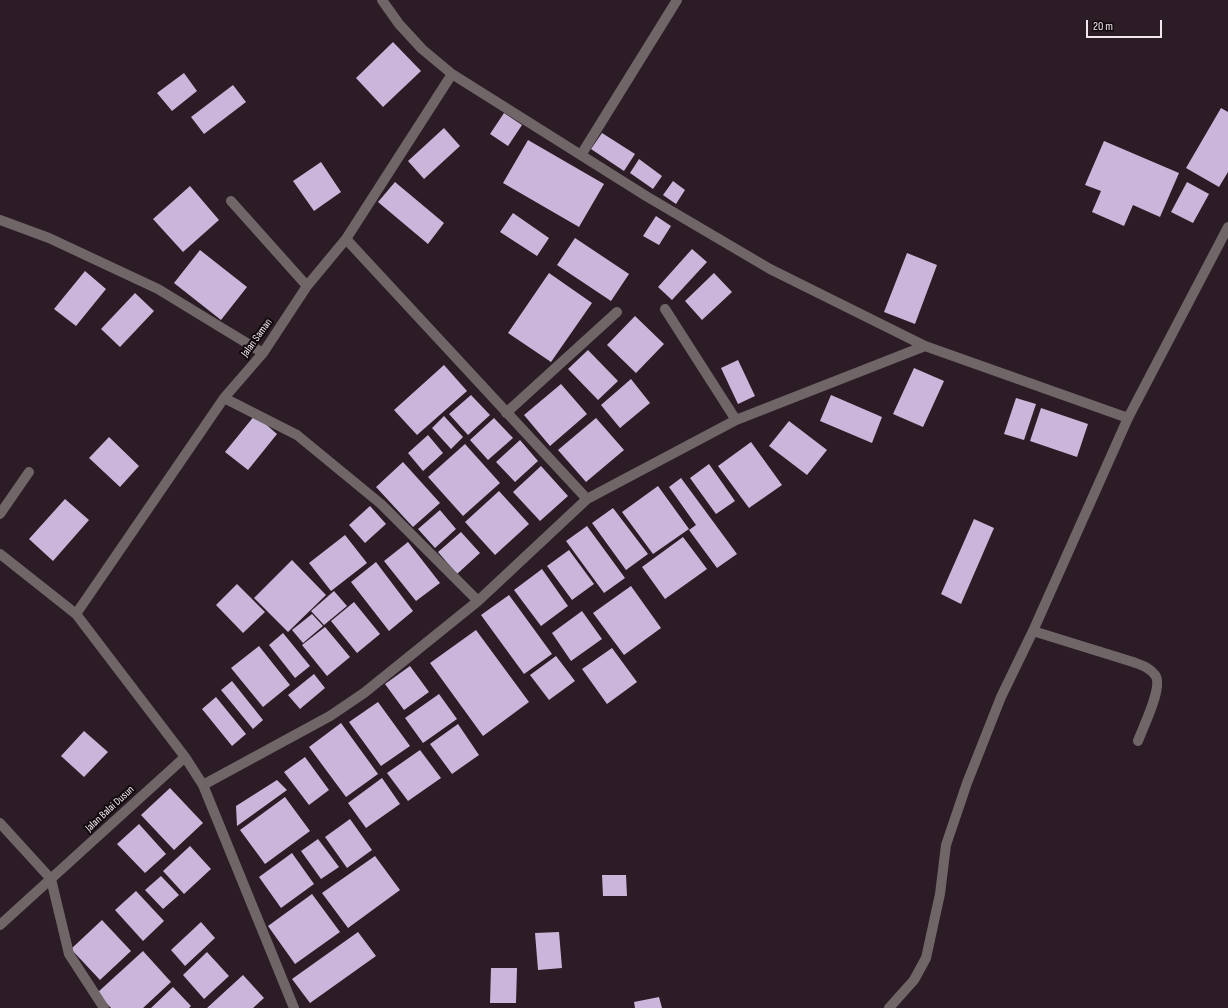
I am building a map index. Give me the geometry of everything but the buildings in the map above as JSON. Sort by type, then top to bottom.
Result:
[{"type":"street","points":[[382,0],[399,24],[422,49],[452,74],[646,196],[770,269],[925,346],[1128,418]]},
{"type":"street","points":[[581,155],[677,0]]},
{"type":"street","name":"Jalan Saman","points":[[76,614],[224,398],[263,353],[307,286],[346,239],[452,74]]},
{"type":"street","points":[[231,201],[307,286]]},
{"type":"street","points":[[0,220],[49,238],[158,289],[263,353]]},
{"type":"street","points":[[889,1008],[914,980],[926,958],[940,894],[946,845],[967,783],[1001,698],[1033,631],[1128,418],[1228,227]]},
{"type":"street","points":[[346,239],[587,499]]},
{"type":"street","points":[[665,309],[736,420]]},
{"type":"street","points":[[506,413],[617,312]]},
{"type":"street","points":[[203,785],[330,716],[364,693],[478,601],[587,499],[736,420],[925,346]]},
{"type":"street","points":[[224,398],[297,436],[381,504],[478,601]]},
{"type":"street","points":[[0,514],[29,472]]},
{"type":"street","points":[[0,554],[76,614],[185,757],[203,785],[294,1008]]},
{"type":"street","points":[[1033,631],[1133,662],[1146,667],[1156,676],[1158,684],[1156,694],[1138,741]]},
{"type":"street","name":"Jalan Balai Dusun","points":[[0,925],[185,757]]},
{"type":"street","points":[[0,823],[51,880],[69,954],[104,1008]]}]
